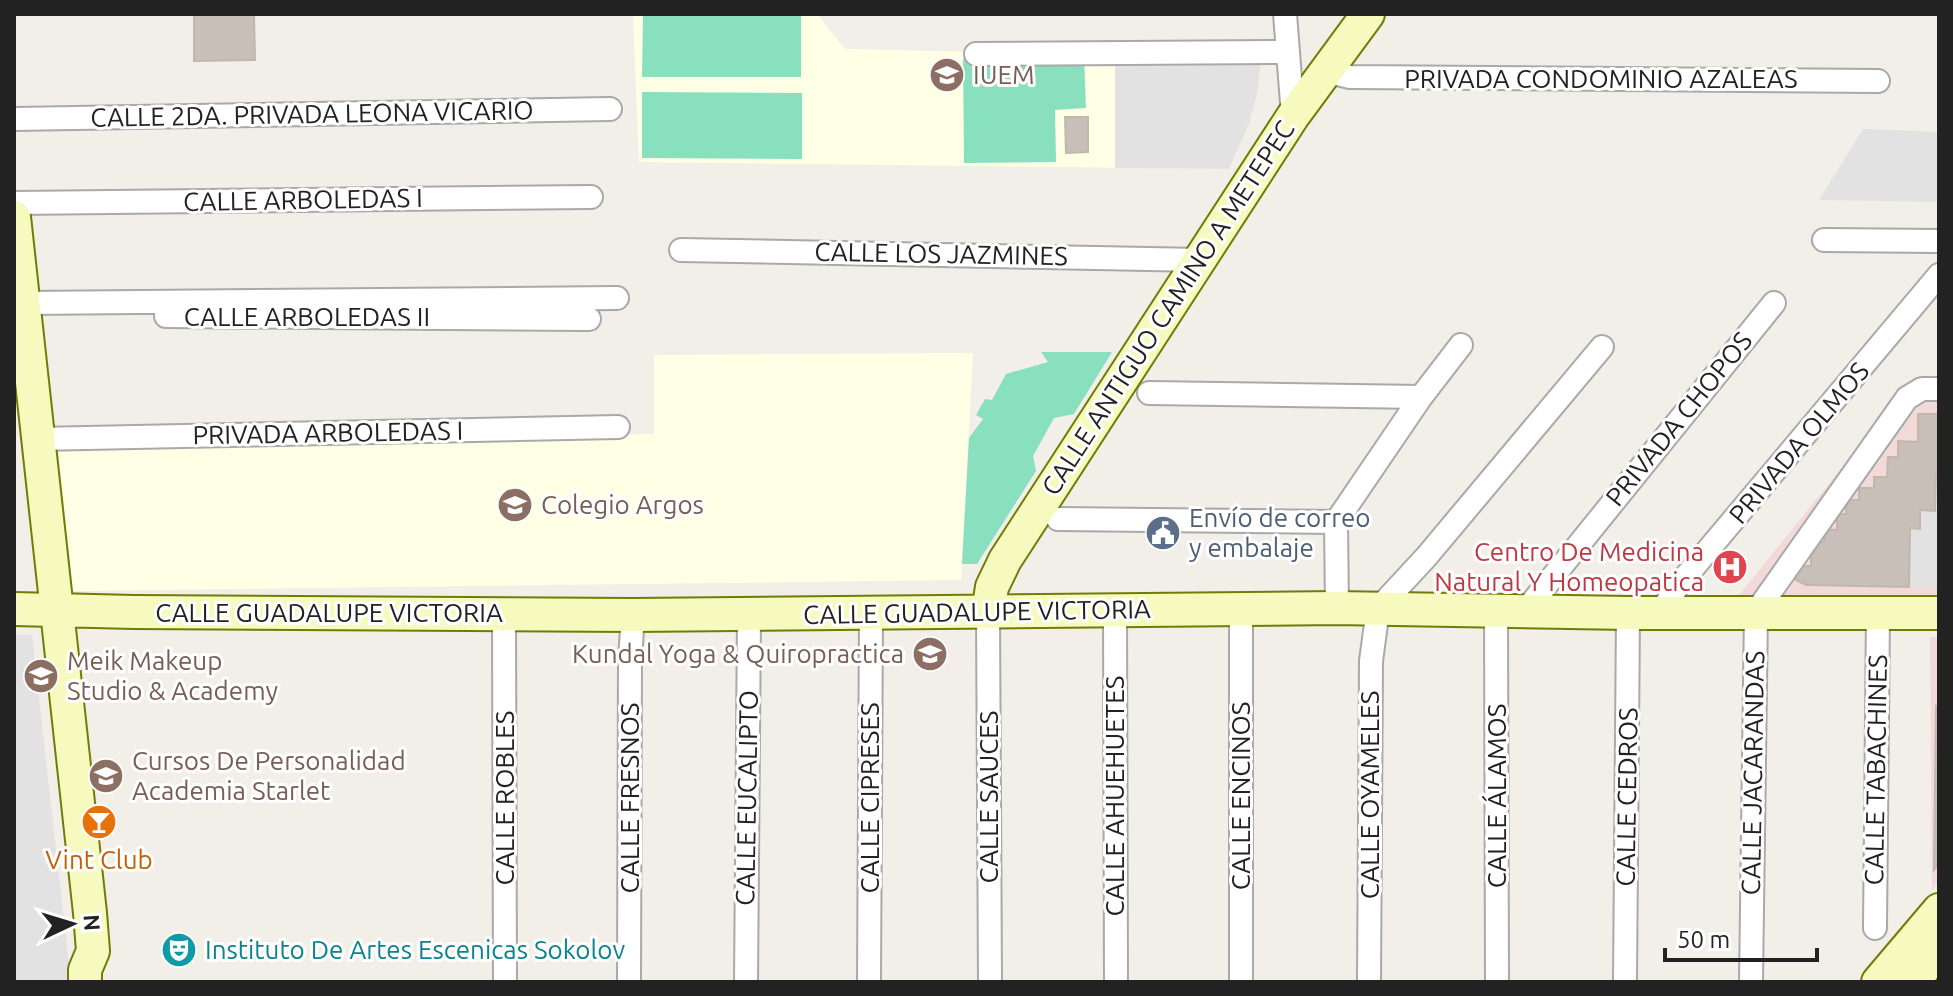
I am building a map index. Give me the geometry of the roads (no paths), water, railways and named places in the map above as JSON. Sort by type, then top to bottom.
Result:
[{"type":"street","points":[[1285,14],[1293,116]]},
{"type":"street","name":"CALLE ANTIGUO CAMINO A METEPEC","points":[[988,612],[992,587],[1005,560],[1293,116],[1368,14]]},
{"type":"street","points":[[976,54],[1287,52]]},
{"type":"street","name":"PRIVADA CONDOMINIO AZALEAS","points":[[1325,71],[1350,77],[1878,81]]},
{"type":"street","name":"CALLE 2DA. PRIVADA LEONA VICARIO","points":[[14,119],[610,109]]},
{"type":"street","name":"CALLE ARBOLEDAS I","points":[[14,203],[591,197]]},
{"type":"street","points":[[14,217],[93,951],[85,970],[85,982]]},
{"type":"street","points":[[1824,240],[1939,241]]},
{"type":"street","name":"CALLE LOS JAZMINES","points":[[681,250],[1201,260]]},
{"type":"street","name":"PRIVADA OLMOS","points":[[1661,612],[1677,587],[1939,275]]},
{"type":"street","points":[[25,310],[617,298]]},
{"type":"street","name":"PRIVADA CHOPOS","points":[[1511,610],[1774,303]]},
{"type":"street","name":"CALLE ARBOLEDAS II","points":[[25,310],[589,319]]},
{"type":"street","points":[[1337,608],[1336,522],[1421,397],[1461,345]]},
{"type":"street","points":[[1378,609],[1427,556],[1602,347]]},
{"type":"street","points":[[1756,612],[1907,398],[1922,389],[1939,389]]},
{"type":"street","points":[[1149,393],[1421,397]]},
{"type":"street","name":"PRIVADA ARBOLEDAS I","points":[[38,439],[618,427]]},
{"type":"street","points":[[1058,519],[1336,522]]},
{"type":"street","name":"CALLE GUADALUPE VICTORIA","points":[[14,609],[633,615],[1337,608],[1628,613],[1939,613]]},
{"type":"street","name":"CALLE AHUEHUETES","points":[[1115,609],[1116,982]]},
{"type":"street","name":"CALLE ENCINOS","points":[[1241,609],[1241,982]]},
{"type":"street","name":"CALLE OYAMELES","points":[[1369,982],[1371,661],[1378,609]]},
{"type":"street","name":"CALLE ÁLAMOS","points":[[1497,982],[1511,610]]},
{"type":"street","name":"CALLE SAUCES","points":[[988,612],[990,982]]},
{"type":"street","name":"CALLE JACARANDAS","points":[[1751,982],[1756,612]]},
{"type":"street","name":"CALLE CEDROS","points":[[1625,982],[1628,613]]},
{"type":"street","name":"CALLE TABACHINES","points":[[1875,928],[1878,613]]},
{"type":"street","name":"CALLE ROBLES","points":[[504,614],[505,982]]},
{"type":"street","name":"CALLE EUCALIPTO","points":[[746,982],[749,614]]},
{"type":"street","name":"CALLE CIPRESES","points":[[869,982],[871,614]]},
{"type":"street","name":"CALLE FRESNOS","points":[[629,982],[630,659],[633,615]]},
{"type":"street","points":[[1878,982],[1939,910]]},
{"type":"street","points":[[1913,982],[1939,950]]},
{"type":"street","points":[[93,951],[105,967],[108,982]]},
{"type":"place","name":"IUEM","points":[[947,75]]},
{"type":"place","name":"Colegio Argos","points":[[515,505]]},
{"type":"place","name":"Envío de correo y embalaje","points":[[1163,533]]},
{"type":"place","name":"Centro De Medicina Natural Y Homeopatica","points":[[1730,567]]},
{"type":"place","name":"Kundal Yoga & Quiropractica","points":[[930,654]]},
{"type":"place","name":"Meik Makeup Studio & Academy","points":[[41,676]]},
{"type":"place","name":"Cursos De Personalidad Academia Starlet","points":[[106,776]]},
{"type":"place","name":"Vint Club","points":[[99,822]]},
{"type":"place","name":"Instituto De Artes Escenicas Sokolov","points":[[179,950]]}]
